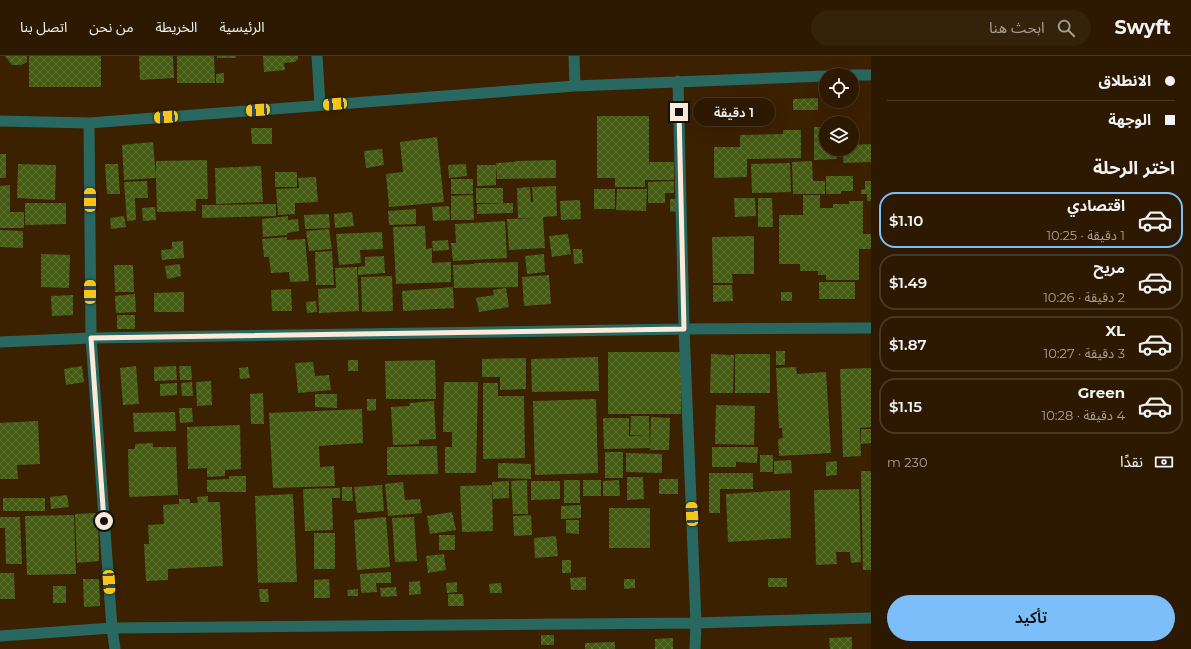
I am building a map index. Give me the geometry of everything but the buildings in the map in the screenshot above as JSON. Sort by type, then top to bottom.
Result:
[{"type":"street","points":[[317,56],[320,105]]},
{"type":"street","points":[[574,56],[575,86]]},
{"type":"street","points":[[859,75],[871,75]]},
{"type":"street","points":[[0,121],[89,123],[575,86],[819,76]]},
{"type":"street","points":[[678,81],[684,329],[696,623],[695,649]]},
{"type":"street","points":[[89,123],[91,338],[112,628],[115,649]]},
{"type":"street","points":[[0,342],[91,338],[684,329],[871,328]]},
{"type":"street","points":[[0,636],[112,628],[696,623],[871,618]]},
{"type":"route","points":[[104,521],[91,338],[684,329],[679,112]]}]
